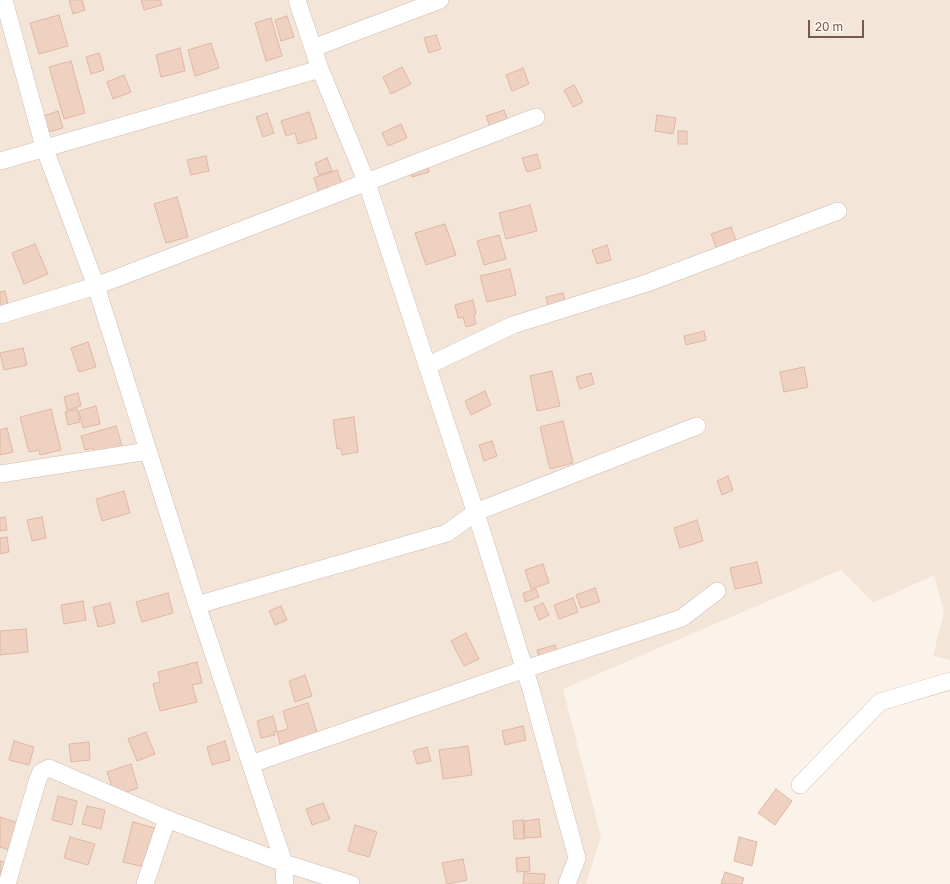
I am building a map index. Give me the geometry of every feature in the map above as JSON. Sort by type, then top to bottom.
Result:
[{"type":"street","points":[[4,0],[44,147],[96,286],[197,605],[284,863],[285,884]]},
{"type":"street","points":[[298,0],[320,69],[367,183],[476,512],[525,669],[577,858],[567,884]]},
{"type":"street","points":[[313,48],[440,0]]},
{"type":"street","points":[[0,161],[44,147],[320,69]]},
{"type":"street","points":[[0,315],[96,286],[536,117]]},
{"type":"street","points":[[427,366],[513,325],[647,283],[838,211]]},
{"type":"street","points":[[197,605],[448,533],[476,512],[698,426]]},
{"type":"street","points":[[0,474],[148,451]]},
{"type":"street","points":[[251,764],[525,669],[682,618],[717,591]]},
{"type":"street","points":[[800,785],[880,702],[950,681]]},
{"type":"street","points":[[7,884],[36,782],[41,772],[49,768],[167,819],[284,863],[351,884]]},
{"type":"street","points":[[145,884],[167,819]]},
{"type":"shaded area","points":[[0,0],[950,0],[950,660],[933,656],[944,612],[934,575],[873,603],[841,570],[563,689],[601,837],[586,884],[0,884]]},
{"type":"building","points":[[69,0],[82,0],[85,10],[73,14]]},
{"type":"building","points":[[141,0],[160,0],[162,5],[144,10]]},
{"type":"building","points":[[59,15],[68,46],[39,54],[30,23]]},
{"type":"building","points":[[287,16],[294,37],[281,41],[275,20]]},
{"type":"building","points":[[271,18],[282,56],[266,61],[255,23]]},
{"type":"building","points":[[436,35],[441,49],[429,53],[424,38]]},
{"type":"building","points":[[211,43],[219,68],[195,76],[188,50]]},
{"type":"building","points":[[180,48],[185,71],[161,77],[156,55]]},
{"type":"building","points":[[99,53],[104,70],[91,74],[86,57]]},
{"type":"building","points":[[71,61],[85,113],[64,119],[49,67]]},
{"type":"building","points":[[402,67],[411,84],[391,94],[383,77]]},
{"type":"building","points":[[523,68],[529,84],[512,91],[506,75]]},
{"type":"building","points":[[124,75],[131,92],[113,99],[107,82]]},
{"type":"building","points":[[574,85],[583,102],[573,107],[564,90]]},
{"type":"building","points":[[504,110],[513,134],[495,140],[486,116]]},
{"type":"building","points":[[58,111],[63,128],[45,133],[41,117]]},
{"type":"building","points":[[309,112],[317,138],[298,144],[295,133],[286,136],[281,121]]},
{"type":"building","points":[[267,113],[274,133],[263,137],[256,117]]},
{"type":"building","points":[[657,115],[676,118],[673,134],[655,131]]},
{"type":"building","points":[[401,124],[407,138],[388,146],[382,133]]},
{"type":"building","points":[[678,131],[687,131],[687,144],[678,144]]},
{"type":"building","points":[[537,154],[541,168],[527,172],[522,158]]},
{"type":"building","points":[[206,156],[209,171],[191,175],[187,160]]},
{"type":"building","points":[[327,158],[332,171],[319,175],[315,163]]},
{"type":"building","points":[[425,158],[429,172],[412,177],[408,162]]},
{"type":"building","points":[[337,170],[344,190],[321,199],[314,178]]},
{"type":"building","points":[[177,197],[188,237],[166,243],[154,204]]},
{"type":"building","points":[[530,205],[537,231],[506,239],[499,213]]},
{"type":"building","points":[[445,224],[456,255],[426,265],[415,233]]},
{"type":"building","points":[[731,227],[741,253],[721,260],[711,234]]},
{"type":"building","points":[[499,235],[506,259],[484,265],[477,241]]},
{"type":"building","points":[[35,244],[48,274],[24,284],[12,253]]},
{"type":"building","points":[[607,245],[611,260],[597,264],[592,250]]},
{"type":"building","points":[[510,269],[516,295],[487,302],[480,276]]},
{"type":"building","points":[[5,291],[8,304],[0,306],[0,292]]},
{"type":"building","points":[[563,293],[567,311],[550,315],[546,297]]},
{"type":"building","points":[[473,300],[476,314],[474,315],[476,324],[466,327],[463,317],[458,318],[455,305]]},
{"type":"building","points":[[704,331],[706,340],[686,345],[684,336]]},
{"type":"building","points":[[88,342],[96,367],[79,372],[71,348]]},
{"type":"building","points":[[23,348],[27,365],[4,370],[0,353]]},
{"type":"building","points":[[804,367],[808,387],[784,392],[780,372]]},
{"type":"building","points":[[552,371],[560,406],[537,411],[530,376]]},
{"type":"building","points":[[591,373],[594,384],[580,389],[576,377]]},
{"type":"building","points":[[485,391],[491,405],[471,415],[465,401]]},
{"type":"building","points":[[78,393],[81,406],[67,410],[64,397]]},
{"type":"building","points":[[96,406],[100,424],[83,428],[79,411]]},
{"type":"building","points":[[51,409],[61,450],[40,455],[39,450],[29,452],[20,417]]},
{"type":"building","points":[[77,409],[80,422],[68,425],[65,412]]},
{"type":"building","points":[[354,417],[358,452],[342,455],[341,448],[337,449],[333,420]]},
{"type":"building","points":[[563,421],[573,463],[550,469],[540,427]]},
{"type":"building","points":[[116,426],[123,449],[95,457],[93,448],[85,450],[81,436]]},
{"type":"building","points":[[7,428],[13,452],[0,455],[0,430]]},
{"type":"building","points":[[492,441],[497,456],[484,461],[479,445]]},
{"type":"building","points":[[728,476],[733,490],[722,495],[717,481]]},
{"type":"building","points":[[124,491],[130,513],[102,521],[96,499]]},
{"type":"building","points":[[5,517],[7,530],[0,531],[0,518]]},
{"type":"building","points":[[42,517],[46,538],[32,541],[27,520]]},
{"type":"building","points":[[697,520],[703,541],[680,548],[674,528]]},
{"type":"building","points":[[7,537],[9,552],[0,554],[0,538]]},
{"type":"building","points":[[757,562],[762,583],[735,589],[730,568]]},
{"type":"building","points":[[543,564],[549,583],[531,589],[525,570]]},
{"type":"building","points":[[595,588],[600,602],[581,608],[576,595]]},
{"type":"building","points":[[536,589],[539,597],[525,602],[523,593]]},
{"type":"building","points":[[168,593],[173,613],[142,622],[136,602]]},
{"type":"building","points":[[573,598],[578,612],[559,619],[554,605]]},
{"type":"building","points":[[83,601],[86,620],[64,624],[61,605]]},
{"type":"building","points":[[110,603],[115,623],[98,627],[93,607]]},
{"type":"building","points":[[543,603],[549,615],[539,620],[534,607]]},
{"type":"building","points":[[281,606],[287,620],[275,625],[269,611]]},
{"type":"building","points":[[26,629],[28,652],[0,655],[0,631]]},
{"type":"building","points":[[466,633],[479,659],[464,666],[451,641]]},
{"type":"building","points":[[555,645],[561,665],[543,670],[537,650]]},
{"type":"building","points":[[197,662],[202,683],[192,685],[197,702],[160,711],[153,684],[160,682],[158,672]]},
{"type":"building","points":[[305,675],[312,696],[295,702],[289,681]]},
{"type":"building","points":[[308,703],[318,736],[281,747],[277,732],[288,729],[283,711]]},
{"type":"building","points":[[273,716],[277,731],[274,732],[275,735],[261,738],[257,721]]},
{"type":"building","points":[[523,726],[526,740],[505,745],[502,731]]},
{"type":"building","points":[[146,732],[155,754],[137,761],[128,739]]},
{"type":"building","points":[[14,741],[34,747],[29,765],[9,760]]},
{"type":"building","points":[[225,741],[230,760],[212,765],[207,747]]},
{"type":"building","points":[[89,742],[90,760],[71,762],[69,744]]},
{"type":"building","points":[[468,746],[472,775],[443,779],[439,750]]},
{"type":"building","points":[[427,747],[431,761],[417,764],[413,751]]},
{"type":"building","points":[[131,764],[138,788],[115,796],[107,772]]},
{"type":"building","points":[[776,789],[792,801],[775,825],[758,813]]},
{"type":"building","points":[[58,796],[77,801],[72,825],[52,820]]},
{"type":"building","points":[[323,803],[330,819],[312,825],[306,809]]},
{"type":"building","points":[[87,806],[105,810],[101,829],[82,824]]},
{"type":"building","points":[[0,817],[19,823],[10,850],[0,847]]},
{"type":"building","points":[[539,819],[541,837],[525,838],[524,821]]},
{"type":"building","points":[[523,820],[524,839],[514,839],[513,821]]},
{"type":"building","points":[[133,822],[155,828],[145,867],[123,862]]},
{"type":"building","points":[[355,825],[377,832],[369,857],[348,851]]},
{"type":"building","points":[[70,837],[95,844],[88,865],[64,858]]},
{"type":"building","points":[[739,837],[757,842],[752,866],[734,861]]},
{"type":"building","points":[[529,857],[530,871],[517,872],[516,858]]},
{"type":"building","points":[[463,859],[467,880],[447,884],[442,863]]},
{"type":"building","points":[[0,861],[7,863],[0,880]]},
{"type":"building","points":[[725,872],[744,878],[742,884],[721,884]]},
{"type":"building","points":[[524,873],[545,874],[544,884],[523,884]]}]
